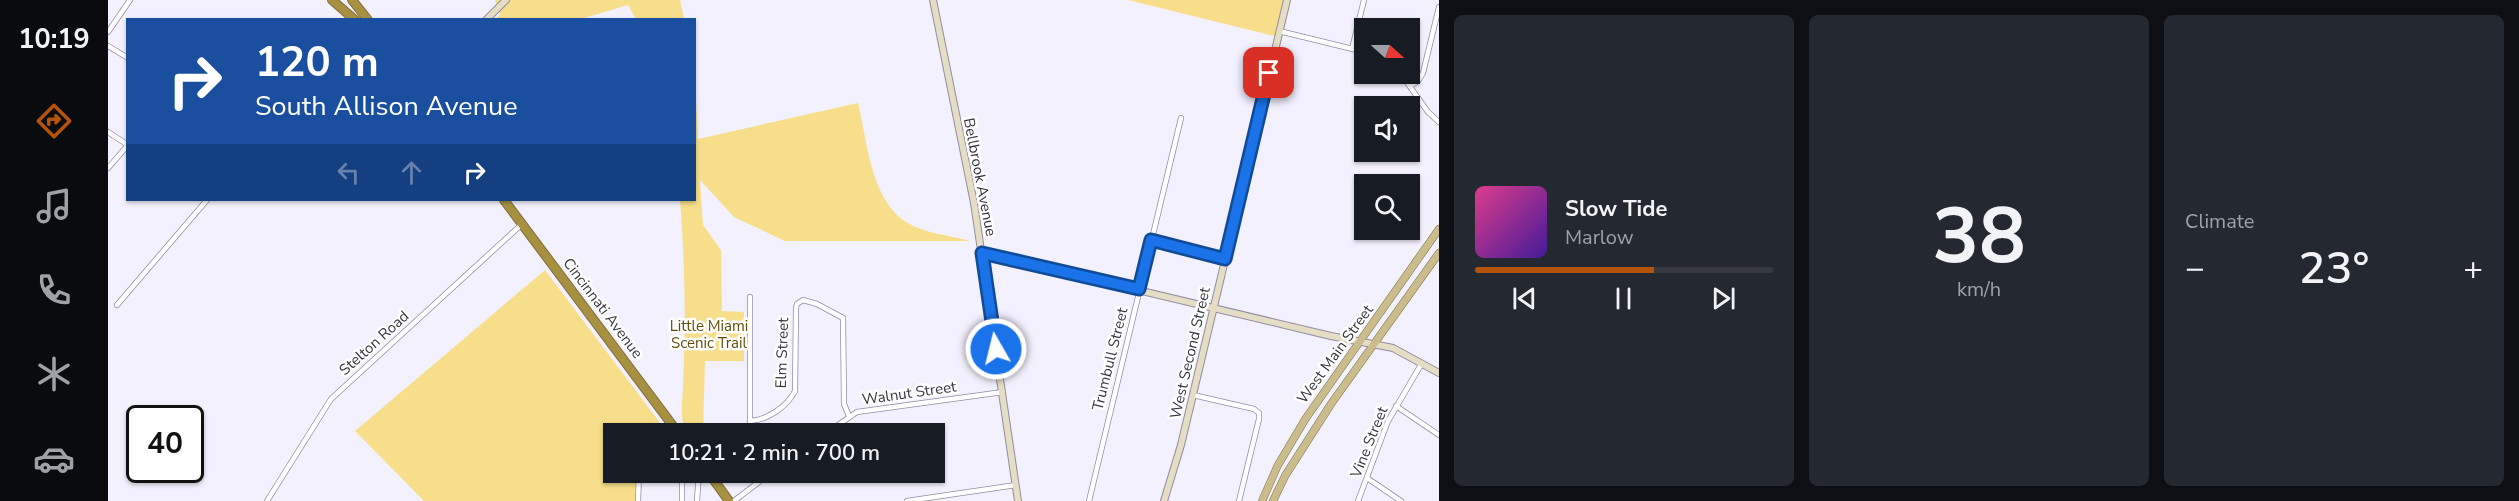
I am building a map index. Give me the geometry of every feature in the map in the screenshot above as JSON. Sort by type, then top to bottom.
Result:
[{"type":"highway","points":[[332,0],[353,18]]},
{"type":"highway","points":[[352,0],[366,18]]},
{"type":"highway","name":"Cincinnati Avenue","points":[[505,201],[670,421]]},
{"type":"highway","points":[[716,483],[729,501]]},
{"type":"main road","name":"West Main Street","points":[[1262,501],[1288,447],[1333,378],[1439,229]]},
{"type":"main road","name":"West Main Street","points":[[1273,501],[1303,447],[1372,345],[1439,253]]},
{"type":"street","points":[[108,32],[130,0]]},
{"type":"street","points":[[488,18],[506,0]]},
{"type":"street","name":"Bellbrook Avenue","points":[[933,0],[982,253],[1018,501]]},
{"type":"street","name":"West Second Street","points":[[1164,501],[1177,462],[1287,0]]},
{"type":"street","points":[[1280,31],[1352,49],[1364,0]]},
{"type":"street","points":[[1439,7],[1423,73],[1418,81],[1410,86],[1428,112],[1439,122]]},
{"type":"street","points":[[108,46],[126,57]]},
{"type":"street","name":"Trumbull Street","points":[[1089,501],[1180,118]]},
{"type":"street","points":[[108,132],[126,144]]},
{"type":"street","points":[[108,168],[126,147]]},
{"type":"street","points":[[117,305],[206,201]]},
{"type":"street","name":"Stelton Road","points":[[267,501],[331,399],[522,224]]},
{"type":"street","points":[[1151,240],[1225,259]]},
{"type":"street","points":[[982,253],[1398,350],[1439,373]]},
{"type":"street","points":[[750,297],[750,421]]},
{"type":"street","name":"Elm Street","points":[[750,421],[760,420],[774,413],[789,400],[795,391],[796,308],[797,304],[803,300],[817,304],[843,318],[844,404],[849,416]]},
{"type":"street","name":"Vine Street","points":[[1358,501],[1388,422],[1422,363]]},
{"type":"street","name":"Walnut Street","points":[[840,423],[857,412],[1003,392]]},
{"type":"street","points":[[1193,395],[1254,409],[1259,413],[1239,501]]},
{"type":"street","points":[[1396,406],[1439,435]]},
{"type":"street","points":[[1367,478],[1401,501]]},
{"type":"street","points":[[638,501],[639,483]]},
{"type":"street","points":[[682,483],[682,501]]},
{"type":"street","points":[[697,501],[698,483]]},
{"type":"street","points":[[734,501],[757,483]]},
{"type":"street","points":[[907,501],[1016,485]]},
{"type":"green space","points":[[495,0],[680,0],[684,18],[635,18],[628,5],[584,18],[497,18],[500,14]]},
{"type":"green space","points":[[1128,0],[1287,0],[1278,37]]},
{"type":"green space","name":"Little Miami Scenic Trail","points":[[696,100],[698,139],[858,103],[874,174],[889,206],[901,218],[916,227],[970,241],[785,241],[734,217],[700,180],[703,225],[721,250],[722,311],[744,312],[744,361],[705,361],[703,423],[683,423],[684,292],[680,201],[696,201]]},
{"type":"green space","points":[[545,270],[660,423],[603,423],[603,483],[636,483],[635,501],[424,501],[355,431]]},
{"type":"route","points":[[996,349],[982,253],[1139,289],[1151,240],[1225,259],[1269,73]]}]
